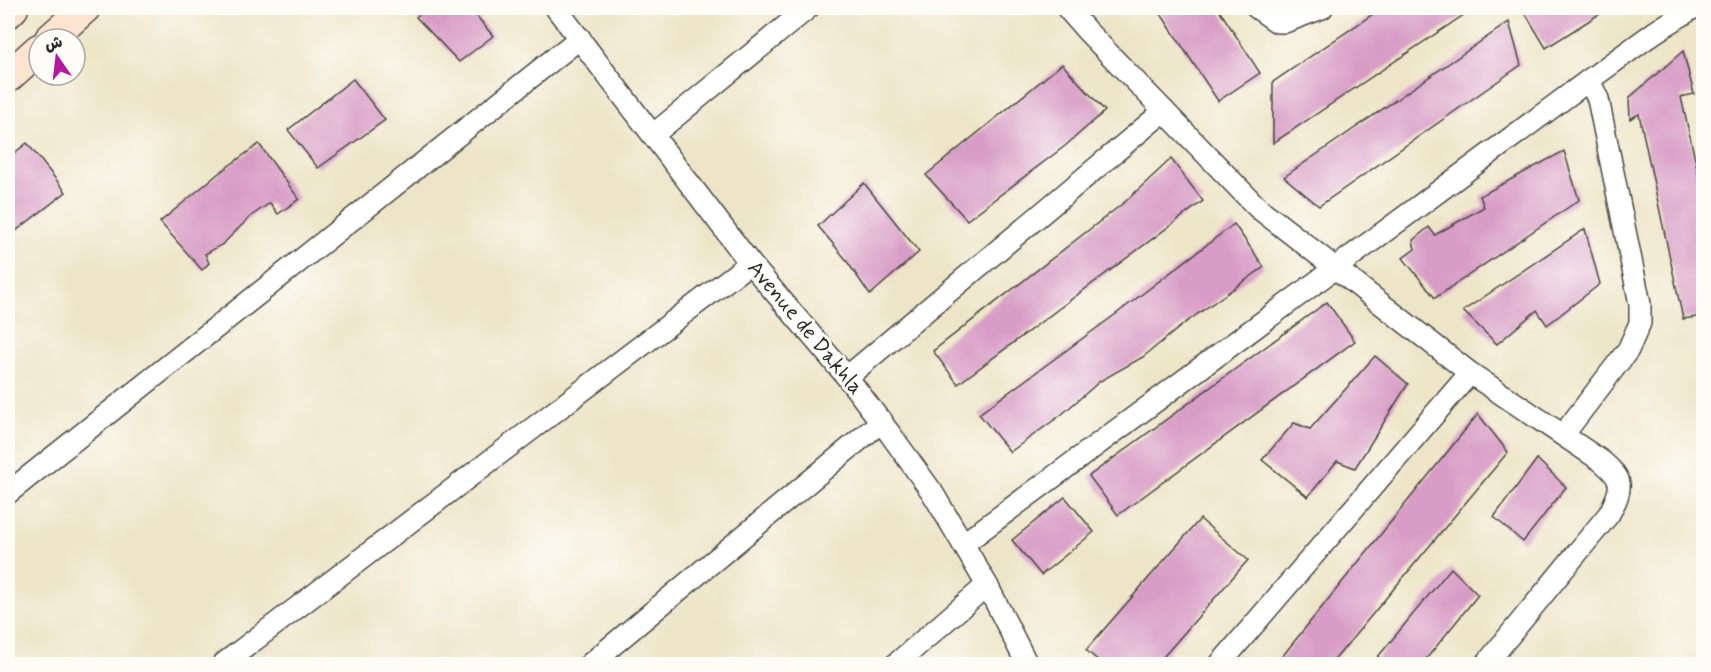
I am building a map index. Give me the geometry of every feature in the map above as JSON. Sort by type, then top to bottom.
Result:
[{"type":"main road","points":[[8,13],[13,8]]},
{"type":"main road","points":[[64,27],[85,8]]},
{"type":"main road","points":[[8,77],[27,60]]},
{"type":"street","name":"Avenue de Dakhla","points":[[556,8],[750,263],[847,377],[882,422],[932,492],[987,585],[1028,664]]},
{"type":"street","points":[[654,134],[808,8]]},
{"type":"street","points":[[1066,8],[1257,207],[1470,373],[1611,469],[1619,481],[1620,493],[1609,514],[1486,664]]},
{"type":"street","points":[[1257,8],[1277,22],[1284,22],[1322,8]]},
{"type":"street","points":[[963,544],[1589,80],[1655,32],[1693,8]]},
{"type":"street","points":[[8,493],[580,38]]},
{"type":"street","points":[[1563,435],[1628,351],[1640,323],[1640,304],[1598,99],[1589,80]]},
{"type":"street","points":[[847,377],[1164,111]]},
{"type":"street","points":[[223,664],[750,263]]},
{"type":"street","points":[[1220,664],[1470,373]]},
{"type":"street","points":[[590,664],[882,422]]},
{"type":"street","points":[[896,664],[987,585]]},
{"type":"building","points":[[427,8],[470,8],[493,36],[459,62],[416,17]]},
{"type":"building","points":[[1157,8],[1218,8],[1260,73],[1218,101]]},
{"type":"building","points":[[1382,8],[1474,8],[1273,143],[1273,82]]},
{"type":"building","points":[[1522,8],[1609,8],[1546,48]]},
{"type":"building","points":[[1509,22],[1521,65],[1319,206],[1284,177]]},
{"type":"building","points":[[1683,51],[1694,94],[1681,97],[1704,199],[1704,316],[1683,319],[1639,114],[1630,119],[1629,98]]},
{"type":"building","points":[[1062,64],[1105,111],[1065,146],[967,220],[926,175]]},
{"type":"building","points":[[353,79],[385,120],[318,168],[288,130]]},
{"type":"building","points":[[27,143],[66,192],[8,237],[8,158]]},
{"type":"building","points":[[259,144],[299,199],[278,214],[270,203],[251,216],[223,244],[205,254],[209,263],[202,270],[160,222],[219,173]]},
{"type":"building","points":[[1564,151],[1579,200],[1435,298],[1403,258],[1415,249],[1413,240],[1429,227],[1435,235],[1484,207],[1480,196]]},
{"type":"building","points":[[1171,159],[1203,201],[958,384],[933,351],[1126,201]]},
{"type":"building","points":[[864,183],[919,252],[870,295],[844,257],[818,226]]},
{"type":"building","points":[[1234,224],[1264,267],[1185,323],[1143,357],[1100,381],[1061,415],[1010,452],[979,414]]},
{"type":"building","points":[[1585,229],[1600,284],[1547,325],[1537,310],[1497,344],[1463,311]]},
{"type":"building","points":[[1327,302],[1355,341],[1118,515],[1089,476]]},
{"type":"building","points":[[1375,356],[1408,384],[1355,468],[1337,461],[1308,497],[1262,460],[1294,423],[1310,429]]},
{"type":"building","points":[[1478,414],[1508,452],[1331,664],[1276,664]]},
{"type":"building","points":[[1537,459],[1566,487],[1523,542],[1494,517]]},
{"type":"building","points":[[1065,497],[1094,532],[1041,575],[1012,540]]},
{"type":"building","points":[[1200,519],[1248,560],[1157,664],[1102,664],[1086,650]]},
{"type":"building","points":[[1451,568],[1478,595],[1422,664],[1372,664]]}]
